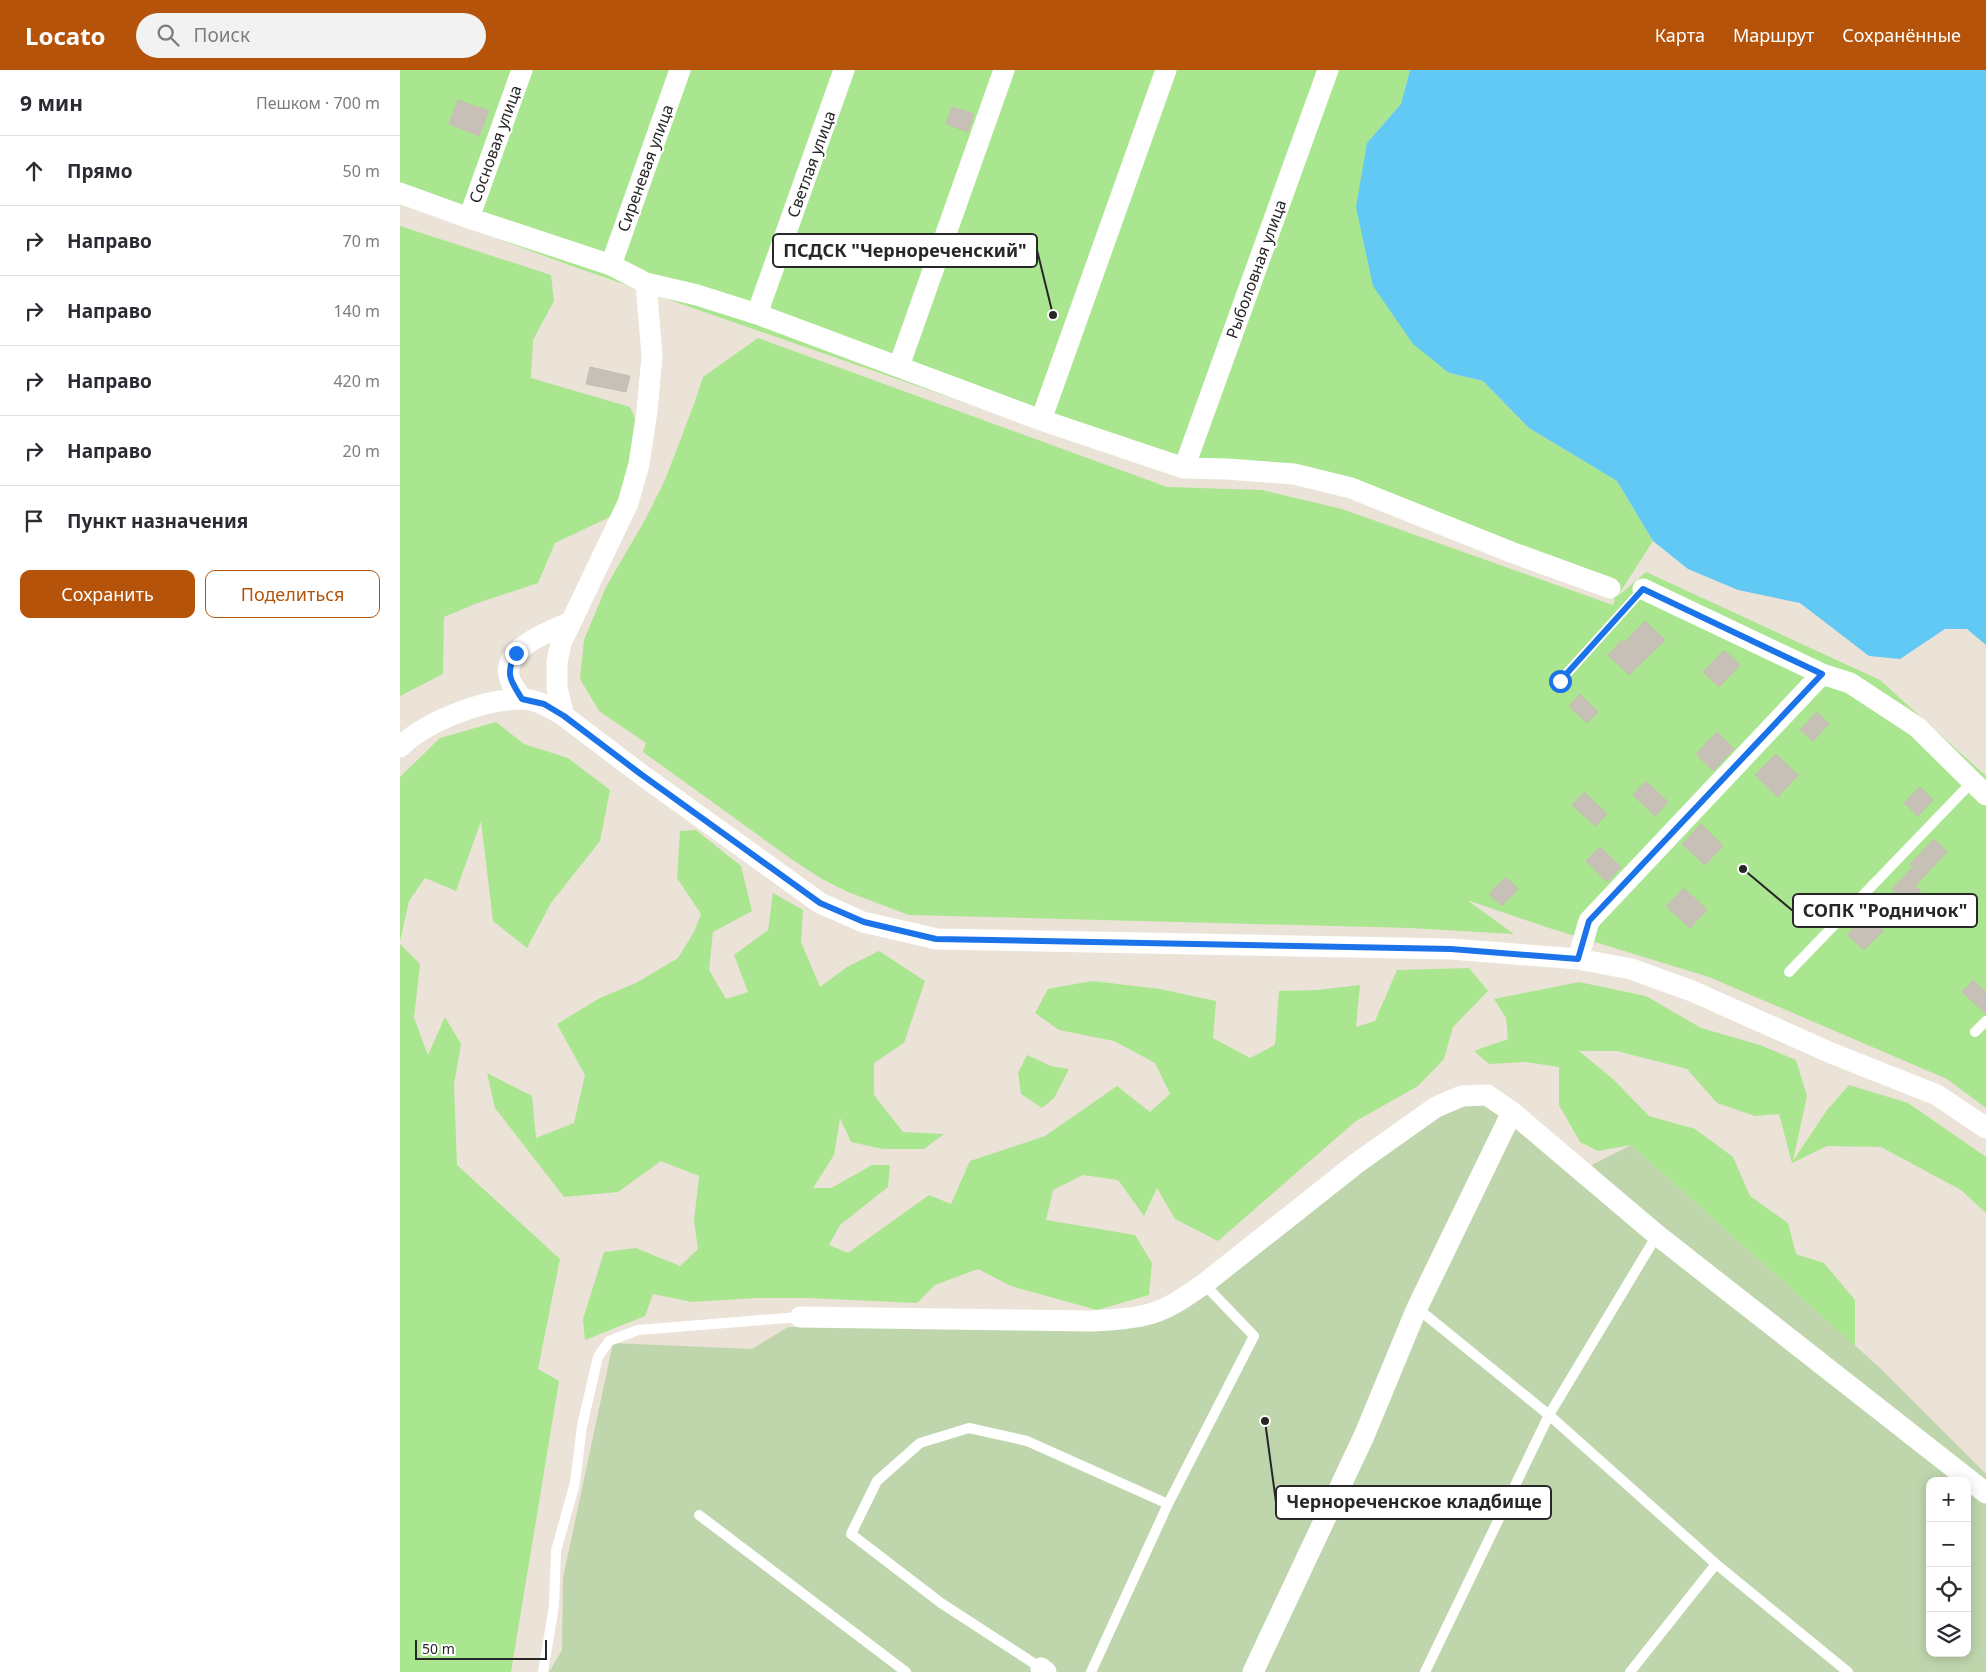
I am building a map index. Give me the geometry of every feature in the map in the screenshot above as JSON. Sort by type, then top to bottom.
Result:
[{"type":"street","name":"Сосновая улица","points":[[469,218],[522,70]]},
{"type":"street","name":"Сиреневая улица","points":[[610,265],[680,70]]},
{"type":"street","name":"Светлая улица","points":[[757,314],[844,70]]},
{"type":"street","points":[[899,366],[1004,70]]},
{"type":"street","points":[[1041,420],[1166,70]]},
{"type":"street","name":"Рыболовная улица","points":[[1184,468],[1328,70]]},
{"type":"street","points":[[400,193],[610,265],[646,283],[697,295],[757,314],[1041,420],[1184,468],[1227,468],[1294,474],[1351,488],[1511,552],[1610,588]]},
{"type":"street","points":[[564,716],[557,688],[557,662],[561,643],[628,502],[639,464],[652,356],[646,283]]},
{"type":"street","points":[[1643,589],[1822,674],[1850,683],[1916,727],[1979,788]]},
{"type":"street","points":[[522,699],[510,681],[509,665],[516,653],[532,640],[571,622]]},
{"type":"street","points":[[1578,959],[1589,921],[1822,674]]},
{"type":"street","points":[[400,747],[437,721],[486,704],[522,699],[544,704],[564,716],[642,775],[820,903],[864,922],[936,939],[1451,949],[1578,959],[1631,969],[1692,991],[1831,1053],[1937,1095],[1986,1128]]},
{"type":"street","points":[[800,1317],[1091,1321],[1122,1319],[1153,1313],[1181,1300],[1204,1284],[1357,1163],[1436,1107],[1462,1096],[1487,1095],[1512,1112],[1657,1235],[1986,1493]]},
{"type":"street","points":[[1253,1672],[1364,1436],[1417,1308],[1512,1112]]},
{"type":"lane","points":[[1560,681],[1643,589]]},
{"type":"lane","points":[[1789,972],[1979,788]]},
{"type":"lane","points":[[1975,1032],[1986,1021]]},
{"type":"lane","points":[[1425,1672],[1549,1415],[1657,1235]]},
{"type":"lane","points":[[1091,1672],[1168,1504],[1254,1336],[1204,1284]]},
{"type":"lane","points":[[1417,1308],[1549,1415],[1716,1564],[1848,1672]]},
{"type":"lane","points":[[543,1672],[554,1606],[556,1551],[575,1483],[582,1426],[598,1357],[609,1341],[638,1330],[800,1317]]},
{"type":"lane","points":[[1043,1670],[941,1603],[851,1534],[877,1482],[920,1443],[970,1428],[1027,1441],[1168,1504]]},
{"type":"lane","points":[[699,1515],[906,1672]]},
{"type":"lane","points":[[1630,1672],[1716,1564]]},
{"type":"green space","points":[[400,70],[1410,70],[1401,104],[1367,143],[1448,373],[1483,381],[1529,428],[1617,481],[1653,541],[1617,597],[1646,572],[1880,680],[1986,776],[1986,1108],[1947,1079],[1709,977],[1549,928],[1467,900],[1514,934],[1410,928],[909,915],[848,892],[822,879],[794,861],[643,752],[646,743],[599,711],[580,679],[584,640],[606,587],[646,518],[665,480],[703,377],[758,338],[1167,487],[1262,490],[1342,509],[1613,605],[1615,599],[1386,510],[1314,487],[1256,479],[1182,478],[569,265],[400,203]]},
{"type":"green space","points":[[400,226],[551,275],[554,301],[533,340],[531,378],[630,407],[638,425],[638,435],[614,515],[555,543],[538,583],[475,604],[444,617],[443,674],[400,696]]},
{"type":"green space","points":[[496,722],[524,744],[568,758],[610,790],[600,841],[551,903],[527,948],[493,921],[481,821],[456,891],[425,878],[409,901],[400,941],[400,777],[440,738]]},
{"type":"green space","points":[[696,830],[741,866],[752,911],[713,932],[709,970],[726,999],[748,992],[734,955],[768,930],[773,893],[803,910],[801,942],[820,987],[847,967],[879,951],[925,981],[904,1043],[874,1063],[874,1095],[903,1132],[944,1134],[924,1149],[883,1149],[851,1142],[840,1118],[834,1155],[813,1188],[831,1188],[872,1165],[890,1165],[888,1187],[840,1225],[829,1245],[848,1253],[929,1195],[951,1204],[970,1161],[1045,1136],[1117,1086],[1150,1112],[1170,1094],[1155,1063],[1114,1041],[1059,1030],[1035,1013],[1048,989],[1092,981],[1160,989],[1216,1001],[1213,1038],[1250,1058],[1275,1045],[1279,991],[1317,990],[1360,985],[1356,1027],[1375,1021],[1397,970],[1469,968],[1488,991],[1453,1027],[1444,1059],[1418,1086],[1356,1121],[1218,1241],[1175,1219],[1157,1188],[1144,1216],[1118,1180],[1083,1175],[1053,1190],[1046,1220],[1135,1235],[1152,1263],[1149,1295],[1097,1310],[1011,1286],[978,1269],[935,1285],[917,1303],[808,1298],[756,1298],[692,1302],[653,1294],[645,1316],[585,1340],[583,1319],[604,1252],[636,1248],[680,1266],[698,1249],[694,1221],[699,1176],[661,1161],[618,1192],[564,1197],[495,1108],[487,1073],[532,1096],[536,1138],[574,1123],[585,1075],[557,1024],[600,998],[636,983],[678,958],[694,932],[701,914],[677,878],[680,831]]},
{"type":"green space","points":[[400,944],[420,964],[414,1018],[428,1055],[445,1017],[461,1044],[454,1084],[457,1165],[560,1259],[538,1369],[559,1381],[511,1672],[400,1672]]},
{"type":"green space","points":[[1579,982],[1646,996],[1701,1028],[1760,1045],[1796,1060],[1807,1096],[1793,1161],[1827,1110],[1849,1085],[1908,1103],[1986,1157],[1986,1213],[1961,1190],[1881,1147],[1827,1146],[1792,1163],[1779,1114],[1755,1116],[1717,1103],[1687,1069],[1617,1051],[1579,1051],[1613,1079],[1649,1116],[1695,1129],[1733,1157],[1750,1196],[1788,1223],[1796,1254],[1824,1263],[1855,1300],[1855,1346],[1631,1145],[1598,1151],[1580,1142],[1559,1105],[1559,1067],[1526,1062],[1489,1064],[1474,1051],[1508,1039],[1506,1018],[1494,999]]},
{"type":"green space","points":[[1027,1055],[1051,1066],[1069,1069],[1054,1098],[1042,1108],[1021,1094],[1018,1073]]},
{"type":"green space","points":[[1485,1101],[1578,1172],[1631,1145],[1879,1367],[1986,1474],[1986,1672],[549,1672],[562,1650],[563,1578],[613,1343],[752,1349],[788,1327],[1094,1327],[1153,1318],[1364,1166],[1451,1107]]},
{"type":"water","points":[[1410,70],[1986,70],[1986,645],[1967,629],[1945,629],[1900,659],[1869,656],[1800,603],[1738,590],[1688,569],[1653,541],[1617,481],[1529,428],[1483,381],[1449,373],[1413,344],[1373,286],[1356,207],[1367,143],[1401,104]]},
{"type":"building","points":[[458,100],[489,111],[479,136],[449,124]]},
{"type":"building","points":[[952,107],[974,114],[968,132],[946,124]]},
{"type":"building","points":[[590,367],[630,376],[626,392],[586,384]]},
{"type":"building","points":[[1645,621],[1665,640],[1629,675],[1608,655],[1622,640],[1624,643]]},
{"type":"building","points":[[1724,650],[1740,665],[1719,687],[1703,672]]},
{"type":"building","points":[[1580,694],[1598,712],[1587,723],[1569,706]]},
{"type":"building","points":[[1817,712],[1829,724],[1813,741],[1800,730]]},
{"type":"building","points":[[1717,732],[1734,749],[1713,771],[1696,754]]},
{"type":"building","points":[[1776,754],[1798,775],[1778,797],[1755,775]]},
{"type":"building","points":[[1646,781],[1668,802],[1655,816],[1633,795]]},
{"type":"building","points":[[1920,787],[1933,800],[1918,816],[1904,803]]},
{"type":"building","points":[[1584,792],[1607,814],[1595,826],[1572,805]]},
{"type":"building","points":[[1701,824],[1723,846],[1705,865],[1682,844]]},
{"type":"building","points":[[1934,839],[1947,852],[1915,886],[1921,891],[1909,904],[1892,889],[1913,867],[1910,864]]},
{"type":"building","points":[[1600,847],[1621,867],[1607,882],[1586,861]]},
{"type":"building","points":[[1506,877],[1518,889],[1502,906],[1489,894]]},
{"type":"building","points":[[1684,888],[1707,910],[1690,928],[1666,906]]},
{"type":"building","points":[[1866,915],[1883,931],[1864,950],[1847,935]]},
{"type":"building","points":[[1973,980],[1986,992],[1986,1014],[1962,992]]},
{"type":"place","name":"ПСДСК \"Чернореченский\"","points":[[1053,315]]},
{"type":"place","name":"СОПК \"Родничок\"","points":[[1743,869]]},
{"type":"place","name":"Чернореченское кладбище","points":[[1265,1421]]},
{"type":"route","points":[[516,653],[509,665],[510,681],[522,699],[544,704],[564,716],[642,775],[820,903],[864,922],[936,939],[1451,949],[1578,959],[1589,921],[1822,674],[1643,589],[1560,681]]}]
